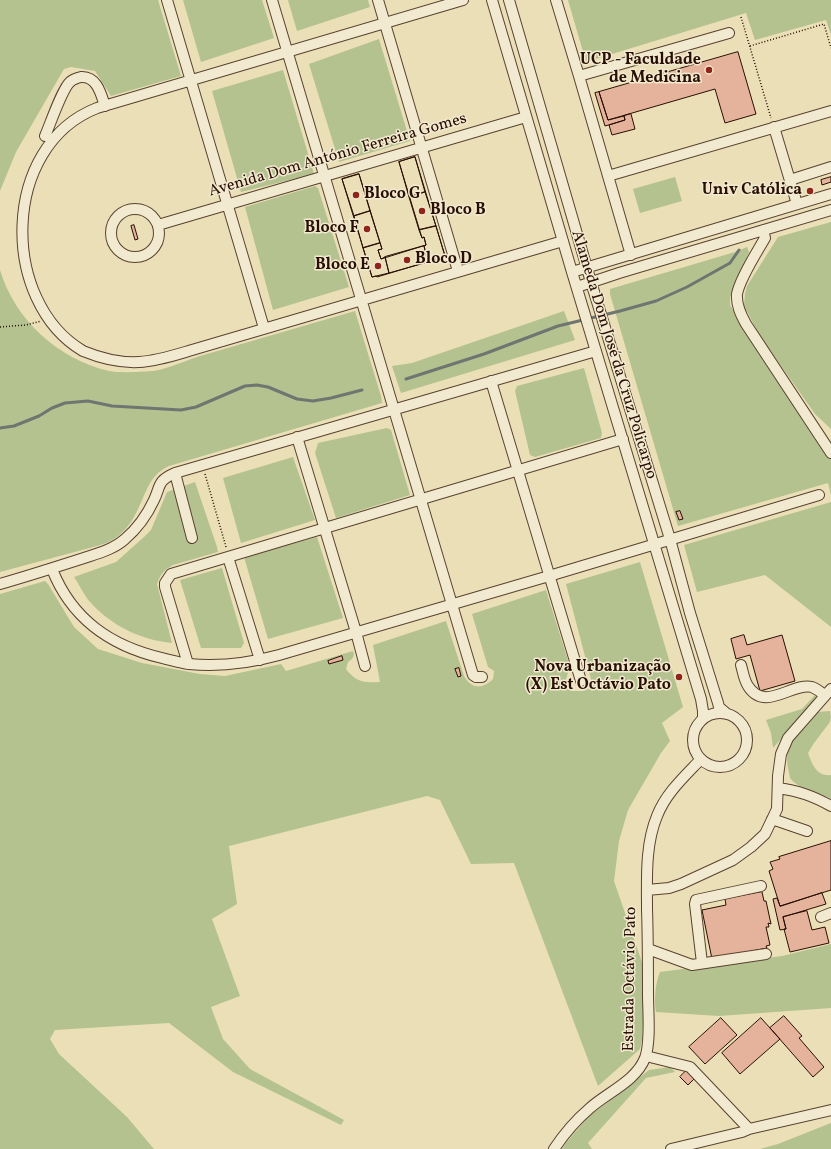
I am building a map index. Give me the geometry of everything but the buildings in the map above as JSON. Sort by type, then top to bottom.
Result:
[{"type":"street","points":[[167,0],[264,328]]},
{"type":"street","points":[[272,0],[473,675],[476,677],[482,677]]},
{"type":"street","points":[[378,0],[458,271]]},
{"type":"street","points":[[32,152],[60,126],[85,112],[191,82],[463,0]]},
{"type":"street","name":"Alameda Dom José da Cruz Policarpo","points":[[492,0],[572,272],[701,699],[703,719]]},
{"type":"street","name":"Alameda Dom José da Cruz Policarpo","points":[[509,0],[591,282],[670,539],[690,613],[718,703],[722,710],[726,713]]},
{"type":"street","points":[[556,0],[631,255]]},
{"type":"street","points":[[579,76],[729,34]]},
{"type":"street","points":[[44,140],[67,86],[74,79],[87,77],[91,80],[100,89],[106,106]]},
{"type":"street","points":[[608,176],[831,111]]},
{"type":"street","name":"Avenida Dom António Ferreira Gomes","points":[[158,224],[526,117]]},
{"type":"street","points":[[774,127],[797,204]]},
{"type":"street","points":[[790,180],[831,167]]},
{"type":"street","points":[[572,272],[831,194]]},
{"type":"street","points":[[140,209],[154,217],[158,224],[158,240],[155,247],[150,252],[142,256],[127,256],[120,253],[111,240],[110,231],[112,223],[123,211],[140,209]]},
{"type":"street","points":[[577,287],[831,210]]},
{"type":"street","points":[[763,230],[765,238],[744,276],[737,295],[740,312],[750,330],[828,441],[831,453]]},
{"type":"street","points":[[39,319],[67,343],[101,358],[139,362],[160,359],[563,241]]},
{"type":"street","points":[[0,584],[52,569],[112,548],[125,540],[140,524],[154,499],[157,489],[167,476],[203,464],[596,351]]},
{"type":"street","points":[[491,381],[581,681]]},
{"type":"street","points":[[298,437],[365,666]]},
{"type":"street","points":[[188,664],[167,594],[165,583],[171,574],[623,439]]},
{"type":"street","points":[[175,473],[192,538]]},
{"type":"street","points":[[52,569],[57,584],[69,601],[90,625],[106,637],[142,653],[188,664],[226,664],[260,660],[452,605],[819,495]]},
{"type":"street","points":[[228,557],[260,660]]},
{"type":"street","points":[[741,665],[745,682],[748,687],[762,697],[771,697],[808,687],[828,692]]},
{"type":"street","name":"Estrada Octávio Pato","points":[[647,890],[669,888],[681,884],[733,860],[751,847],[765,834],[777,809],[781,754],[788,738],[828,692]]},
{"type":"street","points":[[714,713],[726,713],[741,722],[746,732],[747,743],[743,755],[734,763],[723,767],[711,766],[697,754],[693,742],[695,729],[703,719],[714,713]]},
{"type":"street","name":"Estrada Octávio Pato","points":[[554,1149],[574,1122],[589,1108],[637,1072],[646,1056],[648,949],[647,890],[650,839],[656,817],[665,799],[701,759]]},
{"type":"street","points":[[778,788],[796,790],[831,806]]},
{"type":"street","points":[[772,819],[807,831]]},
{"type":"street","points":[[702,964],[695,904],[696,900],[762,886]]},
{"type":"street","points":[[821,917],[831,913]]},
{"type":"street","points":[[648,949],[692,965],[766,954]]},
{"type":"street","points":[[646,1056],[690,1067],[749,1129]]},
{"type":"street","points":[[671,1149],[831,1110]]},
{"type":"path","points":[[741,17],[774,127]]},
{"type":"path","points":[[750,46],[824,24],[831,48]]},
{"type":"path","points":[[0,327],[26,325],[39,319]]},
{"type":"path","points":[[203,464],[228,557]]},
{"type":"green space","points":[[0,0],[158,0],[181,76],[111,96],[95,71],[71,67],[64,69],[16,152],[0,191]]},
{"type":"green space","points":[[183,0],[262,0],[274,38],[201,62]]},
{"type":"green space","points":[[288,0],[368,0],[370,7],[297,31]]},
{"type":"green space","points":[[568,0],[831,0],[831,35],[826,20],[755,40],[746,13],[586,62]]},
{"type":"green space","points":[[379,39],[410,141],[339,162],[309,64]]},
{"type":"green space","points":[[283,70],[314,174],[241,192],[212,91]]},
{"type":"green space","points":[[675,177],[682,201],[640,213],[633,189]]},
{"type":"green space","points":[[315,186],[318,188],[349,287],[273,310],[245,207]]},
{"type":"green space","points":[[831,222],[831,429],[815,414],[760,336],[744,306],[747,286],[778,237]]},
{"type":"green space","points":[[747,247],[749,252],[730,297],[730,305],[819,445],[831,459],[831,495],[828,483],[678,526],[610,294],[610,289],[735,252]]},
{"type":"green space","points":[[0,270],[16,305],[41,335],[56,347],[73,357],[90,365],[113,372],[156,371],[200,356],[355,311],[382,403],[169,466],[156,475],[151,481],[131,522],[122,533],[115,538],[107,543],[97,546],[0,572]]},
{"type":"green space","points":[[564,311],[575,340],[401,393],[392,366],[412,363]]},
{"type":"green space","points":[[584,368],[602,433],[601,438],[535,457],[530,455],[515,391],[517,386]]},
{"type":"green space","points":[[387,428],[391,430],[410,495],[336,518],[315,453],[318,443]]},
{"type":"green space","points":[[293,457],[315,520],[241,543],[223,478]]},
{"type":"green space","points":[[195,482],[218,552],[173,565],[163,573],[157,584],[172,643],[149,639],[138,635],[108,619],[84,594],[74,577],[116,562],[151,530],[167,492]]},
{"type":"green space","points":[[831,502],[831,627],[765,575],[697,592],[684,545]]},
{"type":"green space","points":[[317,537],[343,618],[268,639],[244,557]]},
{"type":"green space","points":[[640,562],[683,707],[662,723],[670,741],[661,753],[628,810],[619,841],[614,881],[646,974],[642,1040],[640,1049],[598,1086],[514,863],[471,864],[440,800],[427,796],[229,846],[237,904],[212,919],[240,996],[211,1007],[223,1039],[250,1069],[344,1120],[341,1125],[233,1072],[169,1023],[55,1030],[50,1039],[59,1054],[127,1117],[154,1149],[0,1149],[0,594],[45,581],[74,627],[98,649],[142,663],[200,674],[225,676],[281,664],[286,671],[353,651],[354,655],[348,662],[346,669],[353,677],[361,681],[380,682],[373,645],[446,621],[464,676],[470,684],[474,686],[482,686],[493,679],[494,671],[488,667],[472,614],[546,590],[570,667],[565,682],[572,691],[581,691],[589,689],[591,679],[566,584]]},
{"type":"green space","points":[[222,568],[244,643],[241,648],[201,648],[180,580]]},
{"type":"green space","points":[[815,695],[818,697],[773,748],[771,733],[766,720],[802,709]]},
{"type":"green space","points":[[830,711],[830,722],[808,753],[813,765],[819,772],[826,775],[831,775],[831,799],[799,786],[794,782],[790,778],[787,759],[790,745],[802,727],[817,712]]},
{"type":"green space","points":[[831,944],[831,1008],[719,1016],[656,1012],[655,992],[660,972],[782,956]]},
{"type":"green space","points":[[670,1067],[675,1072],[646,1078],[588,1143],[592,1149],[562,1149],[588,1117],[649,1070]]},
{"type":"green space","points":[[831,1123],[831,1149],[760,1149],[778,1144]]},
{"type":"waterway","points":[[406,379],[484,354],[558,326],[656,301],[687,287],[730,263],[739,250]]},
{"type":"waterway","points":[[0,428],[14,426],[65,403],[88,401],[112,406],[181,410],[196,407],[245,386],[257,385],[268,387],[297,399],[313,401],[362,390]]},
{"type":"place","name":"UCP - Faculdade de Medicina","points":[[709,70]]},
{"type":"place","name":"Univ Católica","points":[[810,191]]},
{"type":"place","name":"Bloco G","points":[[356,195]]},
{"type":"place","name":"Bloco B","points":[[422,211]]},
{"type":"place","name":"Bloco F","points":[[367,229]]},
{"type":"place","name":"Bloco D","points":[[407,260]]},
{"type":"place","name":"Bloco E","points":[[378,266]]},
{"type":"place","name":"Nova Urbanização (X) Est Octávio Pato","points":[[679,677]]}]
